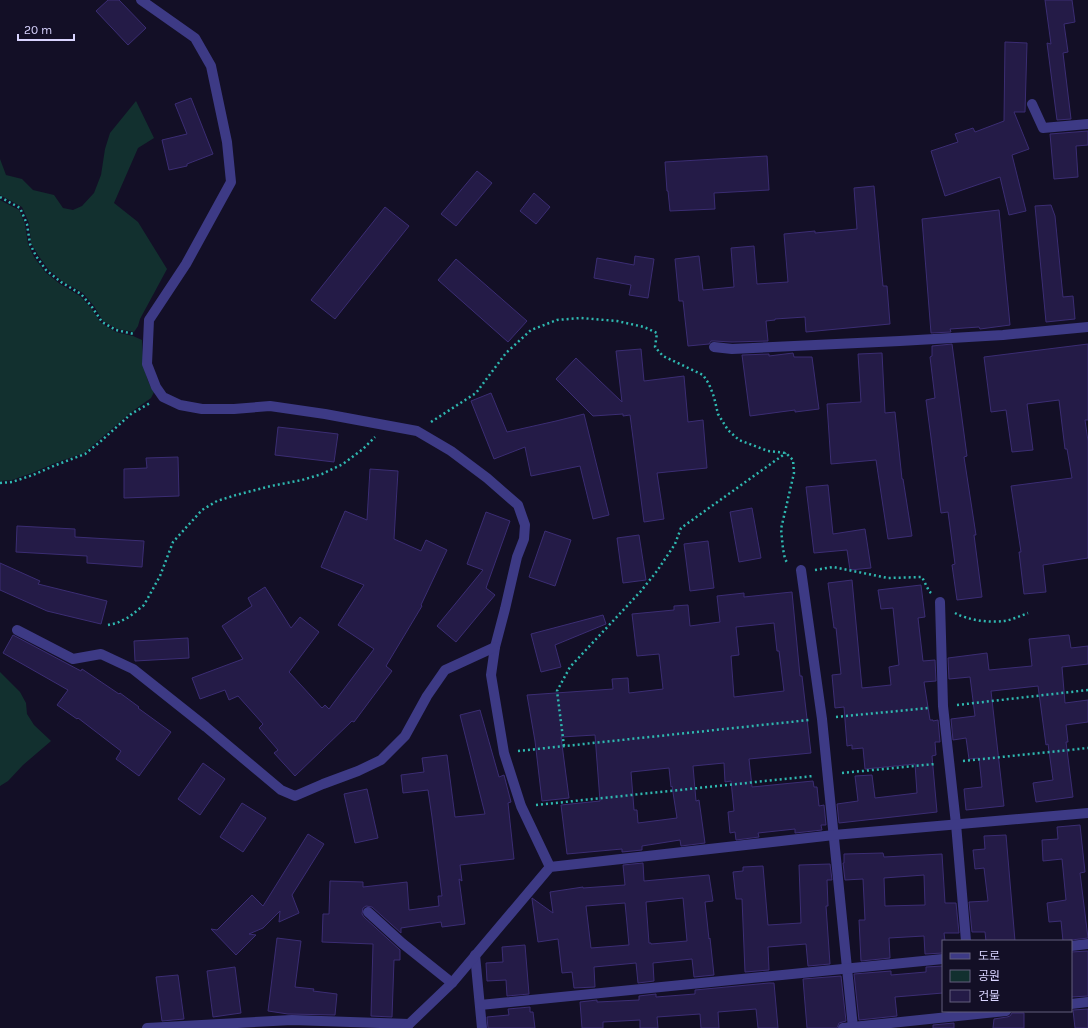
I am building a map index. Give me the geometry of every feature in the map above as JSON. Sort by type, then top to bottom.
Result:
[{"type":"street","points":[[141,0],[195,38],[211,66],[227,142],[231,182],[186,264],[149,320],[147,364],[156,388],[163,397],[180,404],[202,409],[234,409],[270,406],[325,414],[417,431],[451,451],[487,478],[518,505],[525,525],[524,539],[517,557],[495,647],[491,675],[504,753],[521,806],[550,867]]},
{"type":"street","points":[[1032,104],[1043,128],[1088,124]]},
{"type":"street","points":[[714,347],[732,348],[900,342],[1003,335],[1088,327]]},
{"type":"street","points":[[801,570],[822,719],[828,775],[848,969],[850,1028],[989,1012]]},
{"type":"street","points":[[940,602],[943,706],[956,824],[966,940]]},
{"type":"street","points":[[17,630],[73,659],[101,654],[133,669],[172,699],[281,790],[295,796],[358,771],[381,760],[405,736],[427,696],[446,670],[495,647]]},
{"type":"street","points":[[147,1028],[292,1020],[407,1026],[452,983],[550,867],[834,835],[1088,813]]},
{"type":"street","points":[[368,912],[402,943],[452,983]]},
{"type":"street","points":[[1072,946],[1088,944]]},
{"type":"street","points":[[475,955],[482,1028]]},
{"type":"street","points":[[480,1005],[942,959]]},
{"type":"street","points":[[1072,1004],[1088,1002]]},
{"type":"path","points":[[0,197],[20,208],[27,224],[30,244],[46,270],[61,282],[81,294],[102,322],[116,330],[148,338]]},
{"type":"path","points":[[417,431],[476,393],[506,353],[531,330],[557,320],[581,318],[617,321],[644,328],[656,333],[655,347],[663,356],[703,375],[709,384],[718,414],[728,430],[739,440],[768,451],[786,453],[793,460],[794,473],[781,529],[783,550],[790,566],[801,570],[813,571],[832,567],[888,578],[922,577],[929,591],[940,602],[950,610],[972,619],[1004,621],[1028,614]]},
{"type":"path","points":[[0,483],[12,482],[33,475],[85,454],[131,414],[163,397]]},
{"type":"path","points":[[108,625],[117,623],[128,617],[144,604],[160,576],[173,542],[202,510],[218,501],[236,495],[302,480],[344,464],[363,449],[387,426]]},
{"type":"path","points":[[564,746],[557,690],[570,667],[657,571],[675,544],[681,528],[786,453]]},
{"type":"path","points":[[504,753],[1088,690]]},
{"type":"path","points":[[521,806],[1088,748]]},
{"type":"green space","points":[[136,101],[154,138],[138,148],[114,203],[138,222],[167,269],[134,332],[117,329],[103,321],[94,306],[83,293],[62,281],[48,269],[31,243],[29,223],[22,207],[0,195],[0,159],[6,175],[22,179],[33,190],[54,195],[63,208],[73,210],[82,206],[94,193],[101,175],[105,149],[110,133]]},
{"type":"green space","points":[[0,200],[19,210],[25,224],[28,244],[34,257],[45,272],[60,284],[80,296],[91,308],[101,323],[116,332],[142,340],[143,361],[146,374],[150,386],[154,392],[151,398],[130,413],[84,453],[12,480],[0,481]]},
{"type":"green space","points":[[0,672],[20,692],[26,703],[27,714],[34,725],[51,741],[23,765],[8,781],[0,786]]},
{"type":"building","points":[[108,0],[119,0],[146,28],[128,45],[96,11]]},
{"type":"building","points":[[1045,0],[1072,0],[1075,22],[1064,24],[1068,52],[1063,53],[1071,119],[1057,120],[1047,43],[1051,44]]},
{"type":"building","points":[[1005,42],[1027,43],[1025,112],[1014,112],[1029,149],[1012,155],[1026,211],[1009,215],[1000,177],[945,196],[931,151],[958,142],[955,134],[973,128],[975,132],[1004,121]]},
{"type":"building","points":[[191,98],[213,154],[187,164],[187,166],[169,170],[162,140],[187,134],[175,104]]},
{"type":"building","points":[[1088,131],[1088,145],[1076,146],[1078,177],[1054,179],[1050,134]]},
{"type":"building","points":[[767,156],[769,190],[714,193],[715,209],[670,211],[665,162]]},
{"type":"building","points":[[477,171],[492,183],[456,226],[441,214]]},
{"type":"building","points":[[874,186],[883,286],[887,286],[890,324],[806,332],[805,317],[775,319],[766,321],[768,341],[711,341],[709,344],[688,346],[683,301],[679,301],[675,259],[699,256],[703,290],[734,287],[731,248],[754,246],[757,284],[788,282],[784,234],[857,229],[854,188]]},
{"type":"building","points":[[534,193],[550,207],[536,224],[520,211]]},
{"type":"building","points":[[1051,205],[1055,216],[1063,297],[1073,296],[1075,319],[1046,322],[1035,206]]},
{"type":"building","points":[[385,207],[409,226],[335,319],[311,300]]},
{"type":"building","points":[[999,210],[1010,325],[980,329],[979,327],[950,329],[951,332],[931,333],[922,219]]},
{"type":"building","points":[[635,256],[654,259],[648,298],[629,295],[631,285],[594,278],[597,258],[634,265]]},
{"type":"building","points":[[456,259],[527,321],[508,342],[438,280]]},
{"type":"building","points":[[952,344],[967,456],[964,457],[976,535],[974,535],[982,597],[957,600],[952,565],[955,564],[948,512],[941,513],[926,400],[935,398],[930,357],[932,356],[932,346]]},
{"type":"building","points":[[1088,344],[1088,420],[1085,420],[1088,441],[1088,558],[1043,565],[1046,592],[1024,594],[1019,552],[1021,552],[1011,486],[1072,478],[1067,449],[1065,449],[1059,400],[1027,404],[1033,450],[1012,452],[1006,410],[991,412],[984,357]]},
{"type":"building","points":[[641,349],[644,381],[684,376],[688,422],[703,420],[707,468],[657,473],[664,519],[644,522],[630,415],[593,416],[556,379],[576,358],[622,402],[616,351]]},
{"type":"building","points":[[793,353],[794,357],[812,357],[819,409],[795,412],[795,410],[750,416],[742,355],[769,354],[769,356]]},
{"type":"building","points":[[882,353],[885,413],[895,412],[902,479],[912,536],[888,539],[876,460],[831,464],[827,404],[861,402],[858,354]]},
{"type":"building","points":[[491,393],[507,432],[584,414],[609,515],[593,519],[580,466],[531,476],[525,447],[494,459],[471,401]]},
{"type":"building","points":[[278,427],[338,434],[334,462],[275,455]]},
{"type":"building","points":[[178,457],[179,496],[124,498],[124,469],[147,468],[146,458]]},
{"type":"building","points":[[370,469],[398,471],[394,539],[421,551],[426,540],[447,550],[421,605],[422,606],[386,666],[392,671],[354,722],[352,721],[295,776],[274,753],[278,750],[259,728],[263,724],[238,696],[229,700],[225,690],[200,699],[192,678],[243,659],[222,626],[252,606],[248,598],[265,587],[291,628],[300,617],[319,632],[289,672],[322,708],[325,705],[329,709],[374,649],[338,625],[364,585],[321,567],[345,511],[367,520]]},
{"type":"building","points":[[828,485],[833,534],[865,529],[871,568],[850,570],[847,550],[814,553],[806,487]]},
{"type":"building","points":[[752,508],[761,558],[739,562],[730,512]]},
{"type":"building","points":[[486,512],[510,521],[486,588],[495,595],[456,642],[437,626],[483,570],[467,564]]},
{"type":"building","points":[[17,526],[75,529],[75,537],[144,541],[142,567],[87,563],[87,556],[16,552]]},
{"type":"building","points":[[545,531],[571,540],[555,586],[529,577]]},
{"type":"building","points":[[639,535],[646,580],[623,583],[617,538]]},
{"type":"building","points":[[708,541],[714,588],[690,591],[684,544]]},
{"type":"building","points":[[0,563],[40,581],[38,584],[107,601],[101,624],[47,611],[0,590]]},
{"type":"building","points":[[852,580],[862,688],[891,685],[889,667],[899,665],[893,608],[881,609],[878,590],[921,585],[925,617],[918,618],[923,661],[935,660],[936,681],[924,682],[930,720],[938,720],[940,742],[935,742],[936,755],[932,756],[937,812],[839,823],[837,804],[858,801],[855,776],[872,775],[875,798],[917,793],[915,764],[865,769],[863,748],[852,749],[852,745],[847,746],[844,707],[835,708],[832,675],[841,674],[836,628],[834,628],[828,583]]},
{"type":"building","points":[[792,592],[800,676],[802,676],[811,753],[749,759],[752,787],[813,781],[814,787],[817,787],[819,806],[824,805],[826,825],[821,825],[822,830],[795,833],[795,829],[758,833],[759,837],[736,840],[735,832],[730,833],[728,812],[734,811],[731,781],[725,782],[724,763],[693,766],[696,801],[699,800],[705,843],[681,846],[680,840],[642,846],[642,850],[622,852],[622,849],[567,854],[561,805],[600,801],[595,735],[561,737],[569,798],[542,801],[535,741],[527,695],[613,689],[612,679],[628,678],[629,693],[663,689],[659,654],[637,656],[632,614],[674,610],[674,606],[688,605],[690,626],[720,622],[717,596],[744,593],[744,597]],"holes":[[[774,623],[784,691],[734,697],[731,656],[739,655],[736,627]],[[669,768],[677,818],[638,823],[637,810],[634,810],[631,772]]]},
{"type":"building","points":[[603,615],[606,624],[555,645],[561,667],[541,672],[531,634]]},
{"type":"building","points":[[13,635],[81,671],[82,669],[119,694],[120,693],[171,732],[139,776],[116,759],[121,751],[78,718],[77,719],[57,705],[68,690],[3,653]]},
{"type":"building","points":[[1069,635],[1071,648],[1088,646],[1088,664],[1062,667],[1065,703],[1088,700],[1088,722],[1066,725],[1068,742],[1066,742],[1073,797],[1036,802],[1033,783],[1053,780],[1048,744],[1046,745],[1038,686],[991,691],[1004,806],[966,810],[964,789],[982,787],[979,758],[969,759],[966,738],[953,740],[951,719],[975,716],[970,677],[949,679],[948,658],[987,653],[989,670],[1032,666],[1029,639]]},
{"type":"building","points":[[188,638],[189,658],[135,661],[134,641]]},
{"type":"building","points":[[480,710],[499,777],[504,775],[511,802],[508,803],[514,859],[460,865],[462,881],[459,879],[465,924],[442,927],[441,922],[401,928],[401,933],[372,907],[366,906],[363,908],[362,914],[364,917],[400,950],[400,960],[394,960],[392,1017],[371,1016],[373,944],[322,942],[323,914],[329,914],[330,881],[363,882],[363,887],[407,882],[409,910],[439,906],[438,896],[442,896],[428,790],[403,793],[401,775],[424,772],[422,758],[447,755],[455,817],[485,814],[460,715]]},
{"type":"building","points":[[203,763],[225,779],[200,815],[178,799]]},
{"type":"building","points":[[367,789],[378,838],[355,843],[344,794]]},
{"type":"building","points":[[242,803],[266,818],[243,852],[220,837]]},
{"type":"building","points":[[1080,825],[1085,872],[1080,873],[1088,938],[1063,940],[1061,921],[1049,922],[1047,903],[1066,900],[1062,859],[1043,861],[1042,840],[1058,839],[1057,827]]},
{"type":"building","points":[[308,834],[324,844],[292,895],[299,913],[279,922],[280,911],[263,928],[249,934],[256,935],[236,955],[211,929],[217,930],[252,895],[263,906]]},
{"type":"building","points":[[1006,835],[1015,940],[986,940],[985,932],[972,932],[969,902],[988,901],[984,868],[975,869],[973,850],[985,849],[984,836]]},
{"type":"building","points":[[883,853],[884,857],[942,854],[945,903],[956,903],[959,933],[944,933],[945,940],[942,940],[942,953],[925,954],[924,936],[889,938],[890,958],[861,961],[859,920],[865,920],[863,879],[845,880],[844,854]],"holes":[[[924,875],[925,905],[885,906],[884,878]]]},
{"type":"building","points":[[643,863],[644,881],[709,875],[713,901],[705,902],[714,975],[694,977],[692,959],[653,963],[654,981],[638,983],[636,963],[594,967],[595,987],[574,988],[572,972],[562,973],[558,939],[538,942],[532,898],[553,913],[550,892],[583,887],[625,885],[623,865]],"holes":[[[683,898],[687,941],[649,943],[646,902]],[[625,903],[629,945],[591,948],[586,906]]]},
{"type":"building","points":[[830,864],[832,880],[827,880],[828,906],[826,906],[830,964],[808,966],[806,944],[768,947],[769,970],[745,972],[742,899],[736,899],[733,872],[743,871],[743,867],[763,866],[768,925],[801,923],[799,865]]},
{"type":"building","points":[[277,938],[301,941],[295,987],[337,994],[335,1015],[288,1014],[268,1011]]},
{"type":"building","points":[[525,945],[529,994],[507,996],[506,980],[487,981],[486,963],[503,962],[502,947]]},
{"type":"building","points":[[1088,951],[1088,996],[1072,997],[1072,952]]},
{"type":"building","points":[[942,966],[942,993],[895,997],[897,1016],[859,1020],[854,974],[891,971],[891,975],[926,972],[926,967]]},
{"type":"building","points":[[235,967],[241,1013],[213,1017],[207,971]]},
{"type":"building","points":[[178,975],[184,1019],[162,1021],[156,977]]},
{"type":"building","points":[[841,976],[846,1021],[839,1023],[837,1028],[807,1028],[803,979]]},
{"type":"building","points":[[774,983],[778,1028],[758,1028],[756,1009],[718,1012],[719,1028],[701,1028],[700,1014],[657,1017],[658,1028],[640,1028],[640,1020],[603,1022],[603,1028],[582,1028],[580,1002],[597,1000],[597,1002],[639,1000],[639,996],[656,994],[656,997],[695,994],[695,990]]},
{"type":"building","points":[[530,1007],[530,1012],[533,1012],[535,1028],[488,1028],[487,1017],[509,1015],[508,1009]]},
{"type":"building","points":[[1088,1009],[1088,1028],[1075,1028],[1073,1010]]},
{"type":"building","points":[[1012,1013],[1024,1013],[1024,1028],[993,1028],[994,1019],[1010,1016]]},
{"type":"building","points":[[954,1023],[954,1028],[933,1028],[933,1025]]}]
